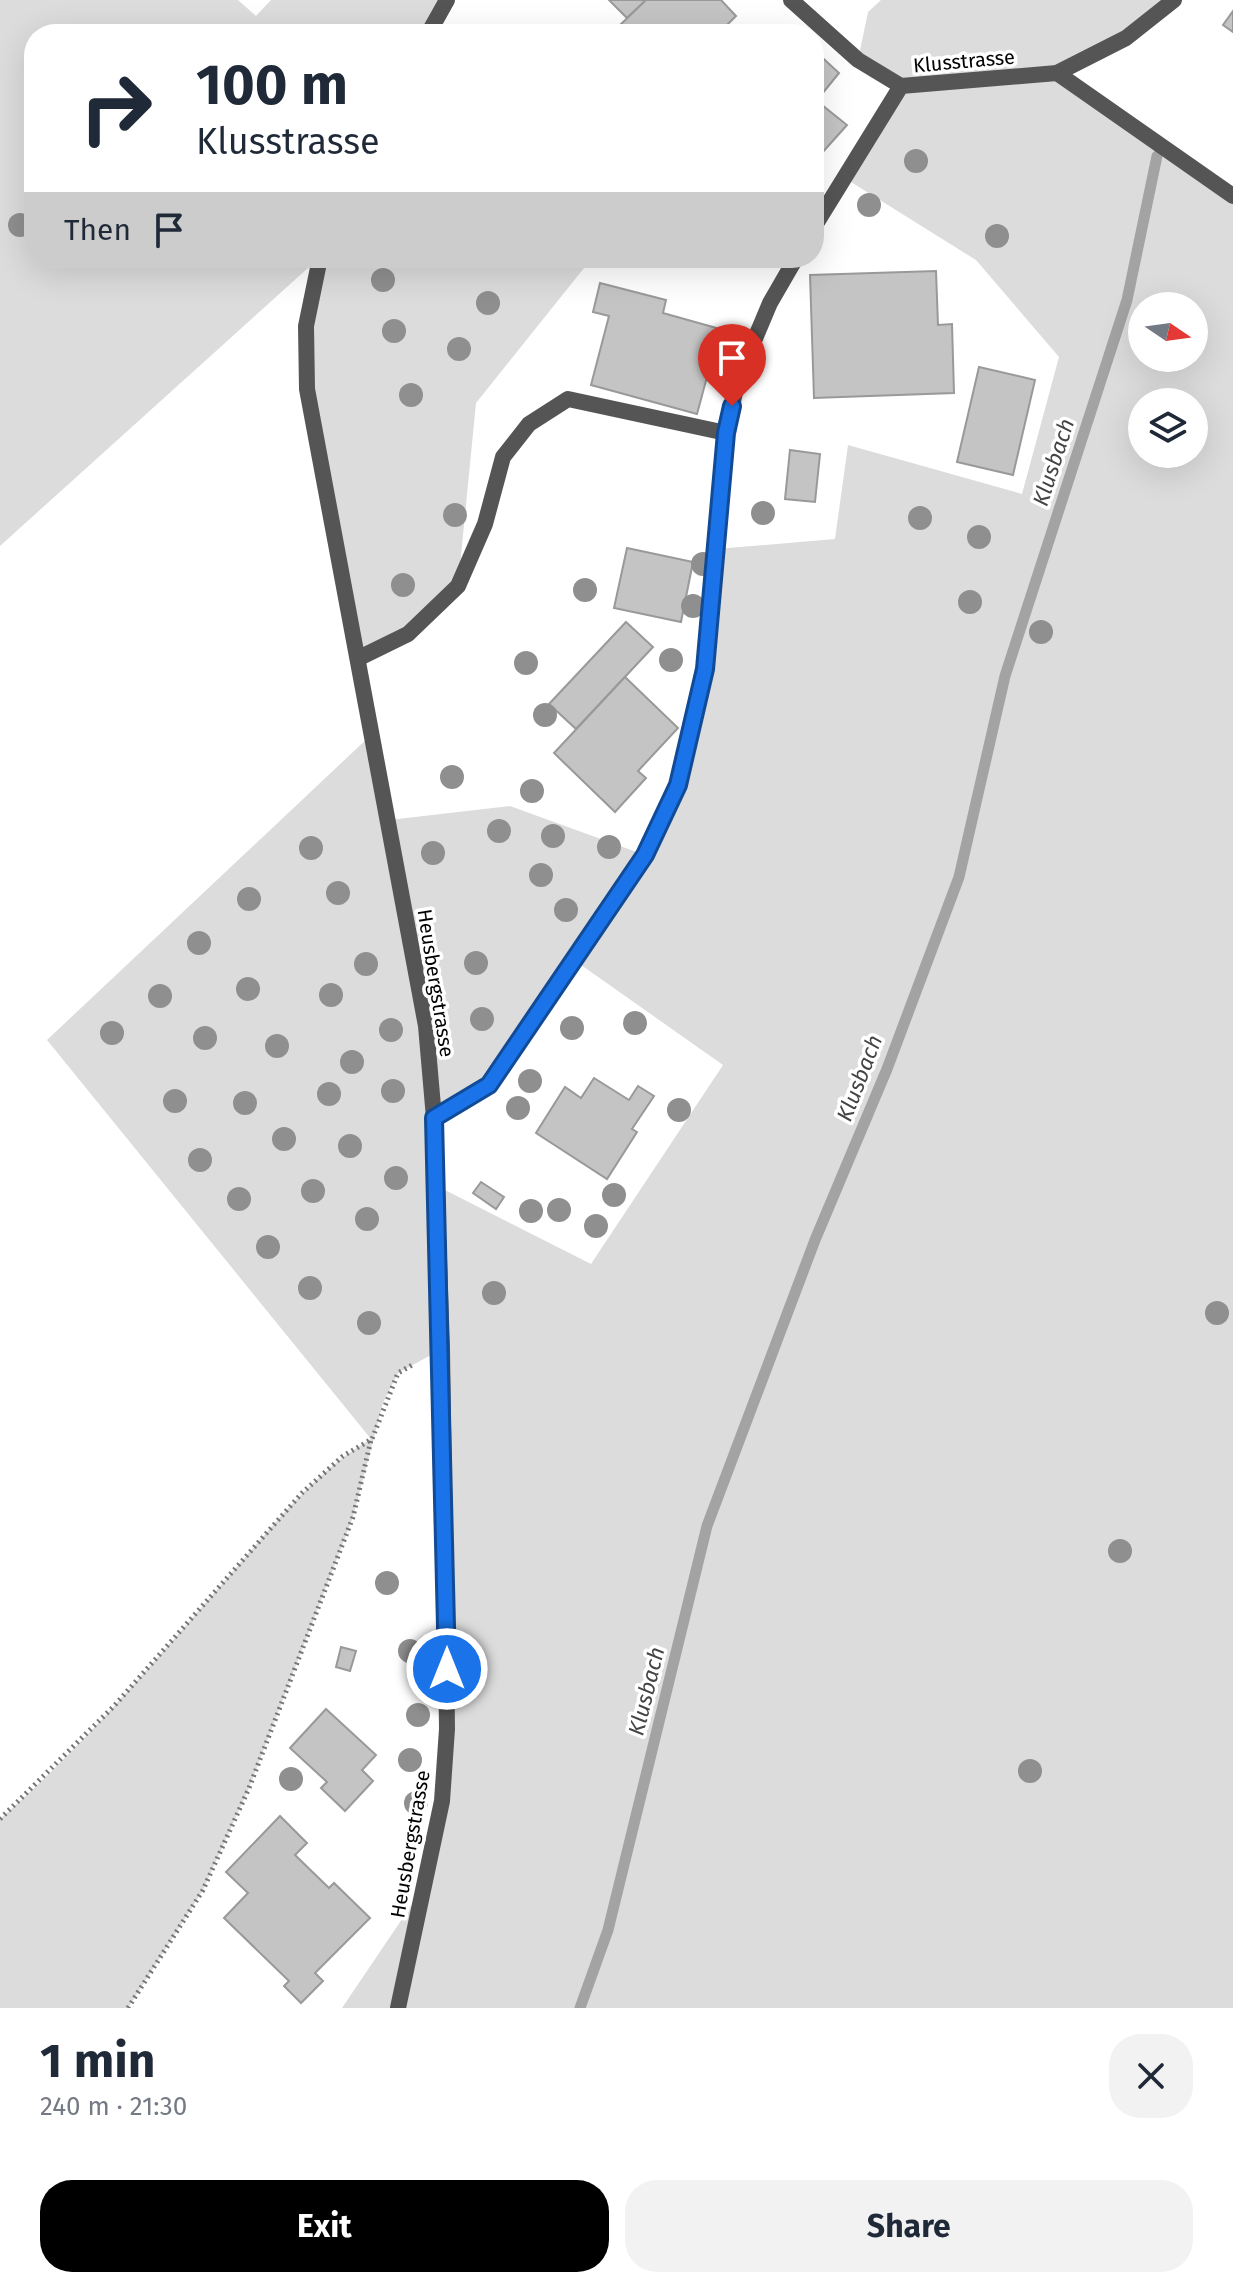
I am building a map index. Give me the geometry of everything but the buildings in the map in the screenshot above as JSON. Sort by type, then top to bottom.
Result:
[{"type":"street","points":[[434,24],[447,0]]},
{"type":"street","points":[[791,0],[818,24]]},
{"type":"street","name":"Klusstrasse","points":[[824,211],[901,86],[1057,73],[1126,38],[1174,0]]},
{"type":"street","points":[[824,30],[858,60],[901,86]]},
{"type":"street","points":[[1057,73],[1233,196]]},
{"type":"street","name":"Heusbergstrasse","points":[[318,268],[306,326],[307,389],[426,1026],[434,1118],[447,1639],[442,1801],[398,2008]]},
{"type":"street","points":[[434,1118],[489,1085],[645,855],[678,785],[705,669],[726,433],[738,379],[770,303],[790,268]]},
{"type":"street","points":[[359,658],[408,634],[458,586],[485,524],[503,457],[529,424],[568,399],[726,433]]},
{"type":"path","points":[[128,2008],[203,1890],[249,1788],[353,1517],[372,1439],[398,1373],[442,1348]]},
{"type":"path","points":[[0,1819],[115,1705],[302,1493],[343,1456],[372,1439]]},
{"type":"shaded area","points":[[0,0],[238,0],[256,16],[271,0],[447,0],[434,24],[24,24],[24,268],[308,268],[0,546]]},
{"type":"shaded area","points":[[881,0],[1174,0],[1057,73],[1233,196],[1233,2008],[342,2008],[427,1882],[442,1801],[442,1349],[398,1373],[383,1403],[353,1517],[249,1788],[203,1890],[128,2008],[0,2008],[0,1819],[116,1705],[310,1486],[371,1439],[47,1040],[371,735],[389,820],[510,806],[645,855],[678,785],[705,669],[716,549],[835,539],[848,445],[1022,494],[1059,357],[976,260],[843,177],[901,87],[858,60],[868,12]],"holes":[[[574,960],[723,1065],[591,1264],[437,1186],[434,1118],[489,1085]]]},
{"type":"shaded area","points":[[319,268],[584,268],[476,403],[458,586],[408,634],[359,658],[307,389]]},
{"type":"waterway","name":"Klusbach","points":[[580,2008],[608,1930],[707,1526],[815,1240],[887,1069],[959,877],[1005,676],[1127,300],[1157,156]]},
{"type":"route","points":[[447,1669],[442,1348],[434,1118],[489,1085],[645,855],[678,785],[705,669],[726,433],[732,406]]}]
